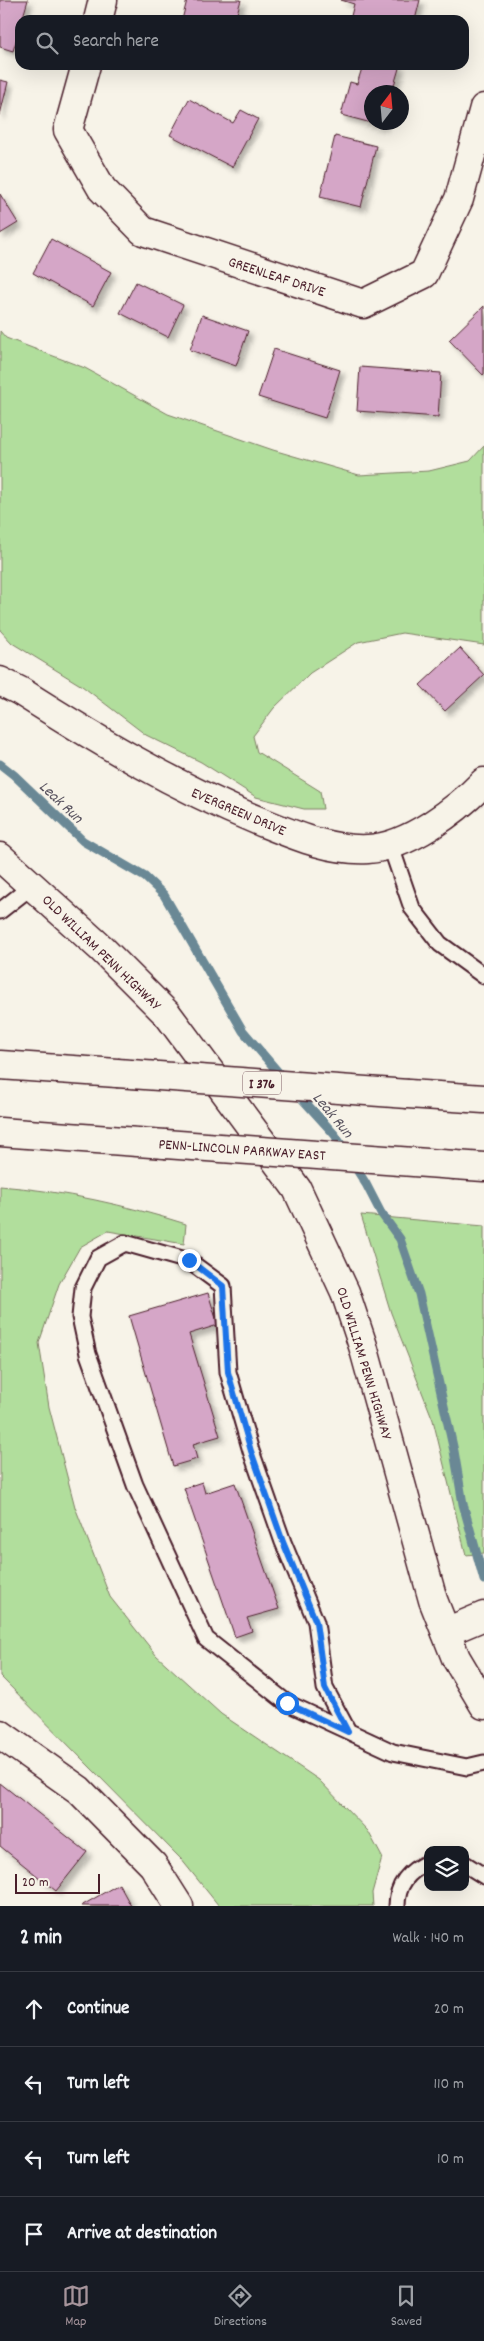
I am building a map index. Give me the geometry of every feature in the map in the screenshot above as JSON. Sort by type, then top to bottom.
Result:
[{"type":"main road","points":[[99,15],[103,0]]},
{"type":"main road","name":"GREENLEAF DRIVE","points":[[85,70],[68,130],[102,189],[143,231],[363,304],[424,274],[459,199],[484,108]]},
{"type":"main road","name":"EVERGREEN DRIVE","points":[[0,681],[20,691],[150,770],[214,803],[283,831],[336,848],[370,849],[411,837],[441,819],[484,782]]},
{"type":"main road","name":"OLD WILLIAM PENN HIGHWAY","points":[[0,857],[102,948],[168,1015],[297,1189],[345,1292],[363,1346],[432,1600],[456,1658],[484,1705]]},
{"type":"main road","name":"I 376","points":[[0,1065],[484,1099]]},
{"type":"main road","name":"PENN-LINCOLN PARKWAY EAST","points":[[0,1132],[484,1167]]},
{"type":"main road","points":[[446,1632],[484,1616]]},
{"type":"main road","points":[[0,1734],[79,1790],[154,1865],[179,1906]]},
{"type":"lane","points":[[390,844],[412,908],[440,944],[484,976]]},
{"type":"lane","points":[[0,911],[32,886]]},
{"type":"lane","points":[[348,1732],[325,1688],[316,1622],[283,1542],[251,1451],[228,1372],[223,1286],[189,1260],[126,1243],[98,1258],[84,1288],[80,1317],[88,1354],[135,1485],[206,1639],[287,1703],[348,1732],[393,1752],[467,1767],[484,1763]]},
{"type":"lane","points":[[397,1906],[402,1882],[414,1868],[424,1864]]},
{"type":"lane","points":[[469,1867],[484,1876]]},
{"type":"green space","points":[[0,331],[6,338],[85,368],[168,414],[273,450],[359,475],[429,471],[470,461],[484,446],[484,645],[402,633],[358,642],[310,673],[274,708],[253,736],[257,752],[320,791],[323,809],[304,809],[256,797],[201,762],[146,735],[82,686],[12,643],[0,630]]},
{"type":"green space","points":[[0,1186],[47,1191],[94,1200],[186,1224],[184,1244],[108,1231],[80,1247],[59,1284],[39,1343],[49,1407],[75,1507],[110,1597],[156,1655],[221,1714],[319,1780],[368,1831],[382,1857],[372,1893],[373,1906],[219,1906],[181,1859],[0,1676]]},
{"type":"green space","points":[[361,1215],[484,1226],[484,1553],[466,1555],[433,1420],[391,1313]]},
{"type":"building","points":[[0,0],[28,0],[24,15],[15,15],[15,44],[13,51],[0,47]]},
{"type":"building","points":[[187,0],[241,0],[236,15],[183,15]]},
{"type":"building","points":[[341,0],[420,0],[416,15],[351,15],[354,4]]},
{"type":"building","points":[[361,70],[399,70],[394,85],[364,85],[364,121],[341,115],[350,82],[357,84]]},
{"type":"building","points":[[0,80],[8,82],[0,115]]},
{"type":"building","points":[[189,99],[233,123],[241,110],[258,119],[232,167],[170,135]]},
{"type":"building","points":[[335,136],[376,146],[361,207],[320,197]]},
{"type":"building","points":[[0,194],[18,223],[0,234]]},
{"type":"building","points":[[51,239],[111,272],[93,306],[33,273]]},
{"type":"building","points":[[136,282],[183,305],[168,337],[120,313]]},
{"type":"building","points":[[484,306],[484,374],[483,375],[449,340]]},
{"type":"building","points":[[202,315],[248,331],[236,366],[190,350]]},
{"type":"building","points":[[274,349],[340,370],[325,418],[258,397]]},
{"type":"building","points":[[360,367],[441,373],[438,417],[357,411]]},
{"type":"building","points":[[460,648],[484,675],[445,711],[420,685]]},
{"type":"building","points":[[208,1293],[218,1325],[189,1334],[220,1436],[193,1444],[197,1459],[173,1466],[129,1316]]},
{"type":"building","points":[[202,1482],[205,1493],[235,1483],[279,1609],[247,1618],[252,1631],[235,1637],[184,1488]]},
{"type":"building","points":[[0,1783],[87,1852],[56,1891],[0,1846]]},
{"type":"building","points":[[119,1884],[131,1906],[81,1906]]},
{"type":"waterway","name":"Leak Run","points":[[0,764],[83,841],[145,877],[164,895],[243,1031],[284,1079]]},
{"type":"waterway","name":"Leak Run","points":[[296,1092],[335,1135],[366,1184],[381,1213],[400,1239],[419,1294],[454,1451],[463,1504],[484,1580]]},
{"type":"route","points":[[189,1260],[223,1286],[226,1310],[228,1372],[251,1451],[283,1542],[316,1622],[325,1688],[348,1732],[287,1703]]}]
